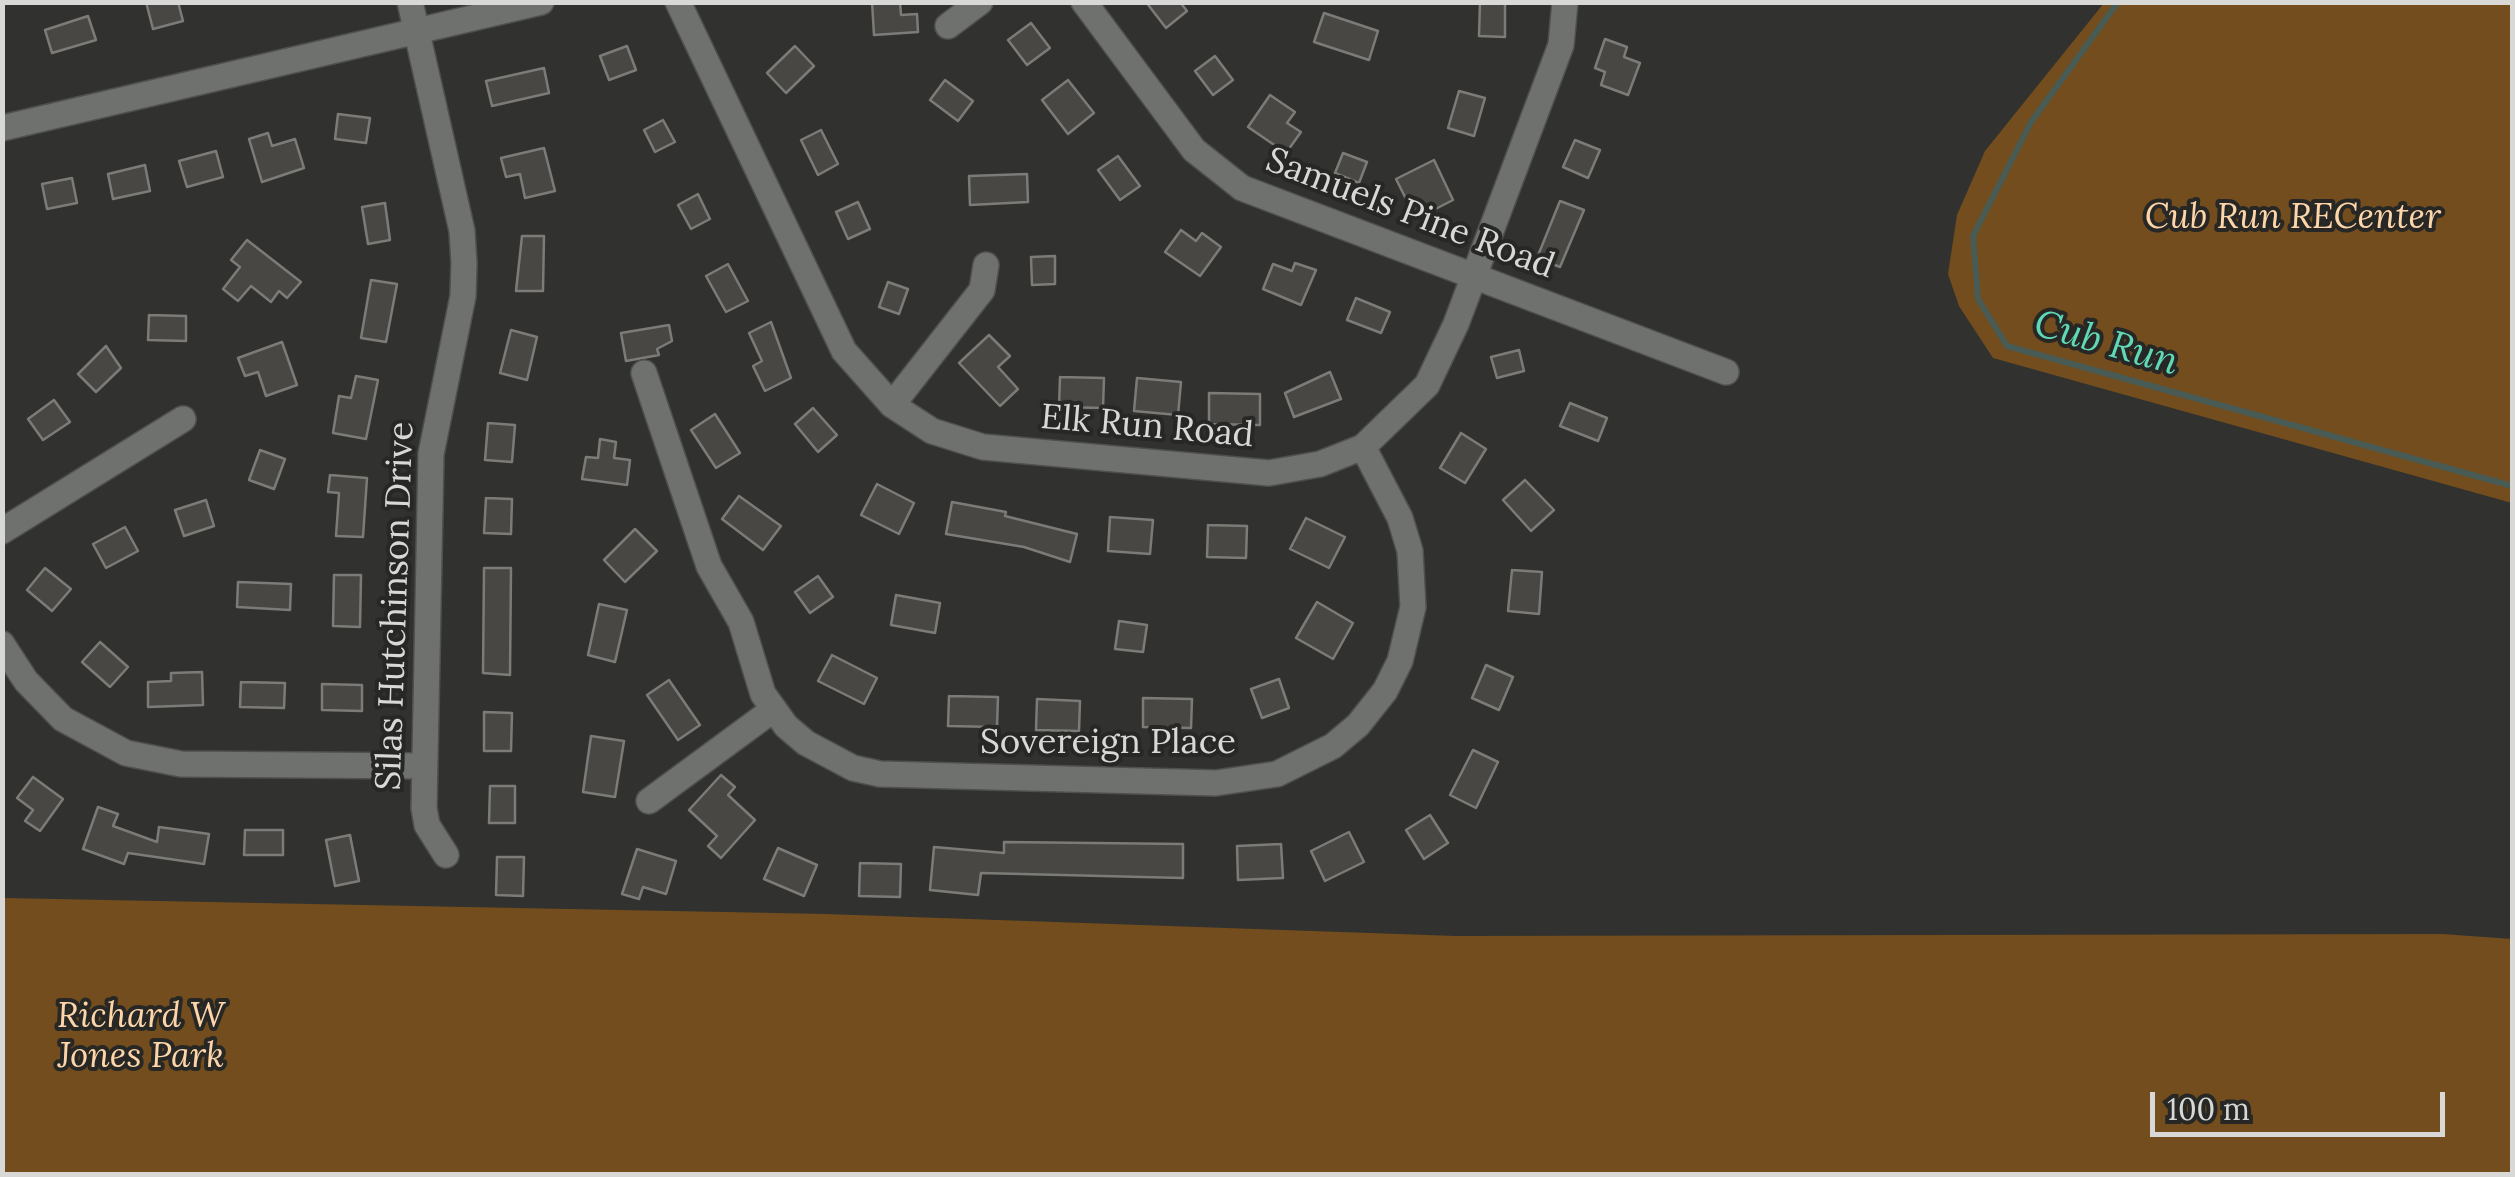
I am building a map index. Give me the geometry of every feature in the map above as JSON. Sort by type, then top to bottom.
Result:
[{"type":"street","name":"Silas Hutchinson Drive","points":[[410,2],[462,231],[464,263],[462,296],[431,454],[424,766],[427,825],[446,855]]},
{"type":"street","points":[[2,128],[541,2]]},
{"type":"street","name":"Elk Run Road","points":[[678,2],[844,350],[892,405],[932,430],[983,448],[1242,473],[1295,470],[1363,447],[1427,386],[1474,277],[1561,45],[1564,2]]},
{"type":"street","points":[[948,26],[980,2]]},
{"type":"street","name":"Samuels Pine Road","points":[[1084,2],[1181,134],[1224,176],[1260,197],[1726,372]]},
{"type":"street","points":[[892,405],[982,290],[986,264]]},
{"type":"street","name":"Sovereign Place","points":[[644,373],[709,566],[741,622],[754,677],[786,726],[828,758],[880,774],[1216,783],[1247,780],[1306,762],[1334,746],[1373,709],[1400,661],[1410,629],[1410,550],[1390,496],[1363,447]]},
{"type":"street","points":[[2,531],[183,419]]},
{"type":"street","points":[[2,644],[26,681],[62,719],[126,753],[181,764],[424,766]]},
{"type":"street","points":[[649,801],[774,708]]},
{"type":"green space","name":"Cub Run RECenter","points":[[2104,3],[2512,3],[2512,503],[1993,358],[1959,306],[1948,274],[1957,215],[1985,151]]},
{"type":"green space","name":"Richard W Jones Park","points":[[3,898],[826,914],[1455,936],[2442,934],[2512,939],[2512,1174],[3,1174]]},
{"type":"building","points":[[146,2],[178,2],[183,21],[153,29]]},
{"type":"building","points":[[872,2],[900,2],[901,15],[917,14],[918,32],[874,35]]},
{"type":"building","points":[[1146,2],[1180,2],[1187,11],[1166,28]]},
{"type":"building","points":[[1480,2],[1505,2],[1505,37],[1479,36]]},
{"type":"building","points":[[1324,13],[1378,31],[1369,60],[1314,42]]},
{"type":"building","points":[[88,16],[96,40],[52,53],[45,30]]},
{"type":"building","points":[[1031,23],[1050,48],[1027,65],[1008,40]]},
{"type":"building","points":[[1605,39],[1627,47],[1624,57],[1640,63],[1628,95],[1601,85],[1605,72],[1595,68]]},
{"type":"building","points":[[627,46],[636,70],[609,80],[600,56]]},
{"type":"building","points":[[795,46],[814,66],[786,93],[767,73]]},
{"type":"building","points":[[1215,56],[1233,80],[1213,95],[1195,71]]},
{"type":"building","points":[[544,68],[549,93],[492,106],[486,81]]},
{"type":"building","points":[[945,80],[973,101],[958,121],[930,100]]},
{"type":"building","points":[[1068,80],[1094,113],[1068,134],[1042,100]]},
{"type":"building","points":[[1459,91],[1485,98],[1474,136],[1448,128]]},
{"type":"building","points":[[1270,95],[1295,112],[1287,123],[1301,132],[1286,153],[1248,127]]},
{"type":"building","points":[[338,114],[370,118],[366,143],[335,139]]},
{"type":"building","points":[[663,120],[675,142],[655,152],[644,130]]},
{"type":"building","points":[[821,130],[838,164],[818,175],[801,140]]},
{"type":"building","points":[[268,133],[272,146],[295,139],[304,168],[262,182],[249,139]]},
{"type":"building","points":[[1575,140],[1600,150],[1588,178],[1563,167]]},
{"type":"building","points":[[544,148],[555,191],[525,198],[520,174],[506,177],[501,158]]},
{"type":"building","points":[[216,151],[223,177],[187,187],[179,161]]},
{"type":"building","points":[[1343,153],[1367,162],[1359,183],[1335,173]]},
{"type":"building","points":[[1118,156],[1140,186],[1120,200],[1098,170]]},
{"type":"building","points":[[1434,160],[1453,200],[1416,219],[1396,179]]},
{"type":"building","points":[[145,165],[150,191],[113,199],[108,174]]},
{"type":"building","points":[[1027,174],[1028,202],[970,205],[969,176]]},
{"type":"building","points":[[72,178],[77,203],[47,209],[42,184]]},
{"type":"building","points":[[698,194],[710,219],[691,229],[678,205]]},
{"type":"building","points":[[1560,201],[1584,210],[1560,267],[1537,258]]},
{"type":"building","points":[[858,202],[870,229],[848,239],[836,212]]},
{"type":"building","points":[[385,203],[390,240],[368,244],[362,207]]},
{"type":"building","points":[[1181,230],[1196,241],[1202,233],[1221,247],[1200,276],[1165,252]]},
{"type":"building","points":[[522,236],[544,236],[543,291],[516,291]]},
{"type":"building","points":[[247,240],[301,282],[287,298],[279,291],[271,302],[251,286],[238,301],[223,289],[240,267],[231,260]]},
{"type":"building","points":[[1055,256],[1055,284],[1032,285],[1031,257]]},
{"type":"building","points":[[1295,263],[1316,270],[1301,305],[1263,289],[1273,264],[1292,271]]},
{"type":"building","points":[[728,264],[748,301],[726,312],[706,276]]},
{"type":"building","points":[[371,280],[397,284],[386,342],[361,338]]},
{"type":"building","points":[[888,282],[908,289],[899,314],[879,307]]},
{"type":"building","points":[[1356,298],[1390,312],[1381,333],[1347,320]]},
{"type":"building","points":[[149,315],[186,316],[186,341],[148,340]]},
{"type":"building","points":[[771,322],[791,378],[765,391],[753,366],[762,361],[749,333]]},
{"type":"building","points":[[669,325],[672,341],[657,349],[659,355],[626,361],[621,333]]},
{"type":"building","points":[[511,330],[537,337],[527,380],[500,373]]},
{"type":"building","points":[[989,335],[1010,356],[998,367],[1018,389],[1000,406],[959,363]]},
{"type":"building","points":[[282,342],[297,385],[266,396],[258,372],[245,376],[238,358]]},
{"type":"building","points":[[106,346],[121,368],[96,392],[78,374]]},
{"type":"building","points":[[1519,350],[1524,371],[1497,378],[1491,357]]},
{"type":"building","points":[[1330,372],[1341,399],[1294,417],[1285,393]]},
{"type":"building","points":[[356,376],[378,380],[366,439],[333,433],[339,396],[351,398]]},
{"type":"building","points":[[1060,377],[1104,378],[1103,408],[1059,407]]},
{"type":"building","points":[[1137,378],[1181,382],[1178,415],[1134,411]]},
{"type":"building","points":[[1209,393],[1260,394],[1260,425],[1209,424]]},
{"type":"building","points":[[54,400],[70,422],[43,440],[28,419]]},
{"type":"building","points":[[1570,403],[1607,418],[1598,441],[1560,426]]},
{"type":"building","points":[[813,408],[837,435],[818,452],[795,424]]},
{"type":"building","points":[[715,414],[740,453],[716,468],[691,430]]},
{"type":"building","points":[[488,423],[515,425],[512,462],[485,460]]},
{"type":"building","points":[[1461,433],[1486,449],[1465,483],[1440,468]]},
{"type":"building","points":[[600,439],[616,442],[614,458],[630,460],[627,485],[582,479],[586,457],[598,458]]},
{"type":"building","points":[[260,450],[285,459],[274,489],[249,480]]},
{"type":"building","points":[[330,475],[367,478],[363,537],[336,536],[339,493],[328,492]]},
{"type":"building","points":[[1525,480],[1554,510],[1531,531],[1503,500]]},
{"type":"building","points":[[877,484],[914,503],[899,534],[861,515]]},
{"type":"building","points":[[739,496],[781,526],[763,550],[722,519]]},
{"type":"building","points":[[486,498],[512,499],[511,534],[484,533]]},
{"type":"building","points":[[206,500],[214,526],[184,536],[175,510]]},
{"type":"building","points":[[952,502],[1006,512],[1005,516],[1077,534],[1070,562],[1024,547],[946,534]]},
{"type":"building","points":[[1110,517],[1153,520],[1150,554],[1108,551]]},
{"type":"building","points":[[1306,518],[1345,537],[1329,568],[1290,549]]},
{"type":"building","points":[[1208,525],[1247,526],[1246,558],[1207,557]]},
{"type":"building","points":[[125,527],[138,551],[106,568],[93,544]]},
{"type":"building","points":[[635,529],[657,551],[625,582],[604,560]]},
{"type":"building","points":[[45,568],[71,589],[52,611],[27,590]]},
{"type":"building","points":[[484,568],[511,568],[510,675],[483,673]]},
{"type":"building","points":[[1512,570],[1542,572],[1539,614],[1508,611]]},
{"type":"building","points":[[334,575],[361,575],[360,627],[333,626]]},
{"type":"building","points":[[818,576],[833,597],[810,613],[795,592]]},
{"type":"building","points":[[238,582],[291,584],[290,610],[237,607]]},
{"type":"building","points":[[896,595],[940,603],[935,633],[891,625]]},
{"type":"building","points":[[1317,602],[1353,623],[1333,659],[1296,638]]},
{"type":"building","points":[[599,604],[627,610],[615,662],[588,655]]},
{"type":"building","points":[[1119,621],[1147,625],[1143,652],[1115,649]]},
{"type":"building","points":[[100,642],[128,667],[110,687],[82,662]]},
{"type":"building","points":[[832,655],[877,678],[864,704],[818,681]]},
{"type":"building","points":[[1486,665],[1513,677],[1499,710],[1472,698]]},
{"type":"building","points":[[202,672],[203,705],[148,707],[148,682],[171,681],[171,673]]},
{"type":"building","points":[[1279,679],[1289,708],[1262,718],[1251,689]]},
{"type":"building","points":[[669,680],[700,725],[678,740],[647,695]]},
{"type":"building","points":[[241,682],[285,683],[284,708],[240,707]]},
{"type":"building","points":[[322,684],[362,685],[362,711],[322,710]]},
{"type":"building","points":[[949,696],[998,697],[997,727],[948,726]]},
{"type":"building","points":[[1143,698],[1192,699],[1191,728],[1143,727]]},
{"type":"building","points":[[1037,699],[1080,701],[1079,731],[1036,730]]},
{"type":"building","points":[[484,712],[512,713],[511,751],[484,751]]},
{"type":"building","points":[[591,736],[624,741],[615,797],[583,792]]},
{"type":"building","points":[[1473,750],[1498,762],[1476,808],[1450,795]]},
{"type":"building","points":[[721,775],[735,787],[728,795],[755,820],[721,858],[708,846],[717,836],[689,810]]},
{"type":"building","points":[[33,777],[63,799],[40,831],[25,821],[33,810],[17,798]]},
{"type":"building","points":[[490,786],[515,786],[515,823],[489,823]]},
{"type":"building","points":[[98,807],[118,814],[113,826],[157,842],[159,827],[209,834],[204,864],[128,853],[124,864],[83,849]]},
{"type":"building","points":[[1430,815],[1448,843],[1424,859],[1406,830]]},
{"type":"building","points":[[245,830],[283,830],[283,855],[244,855]]},
{"type":"building","points":[[1349,832],[1364,862],[1325,881],[1311,851]]},
{"type":"building","points":[[350,835],[359,881],[335,886],[326,840]]},
{"type":"building","points":[[1004,842],[1183,844],[1183,878],[981,873],[978,895],[930,890],[934,847],[1004,853]]},
{"type":"building","points":[[1281,844],[1283,878],[1238,880],[1237,846]]},
{"type":"building","points":[[778,848],[817,865],[804,896],[764,879]]},
{"type":"building","points":[[637,849],[676,861],[666,894],[643,887],[639,899],[622,894]]},
{"type":"building","points":[[497,857],[524,857],[523,896],[496,895]]},
{"type":"building","points":[[860,863],[901,864],[900,897],[859,896]]},
{"type":"waterway","name":"Cub Run","points":[[2118,2],[2031,122],[1973,236],[1978,299],[2007,346],[2512,486]]}]
